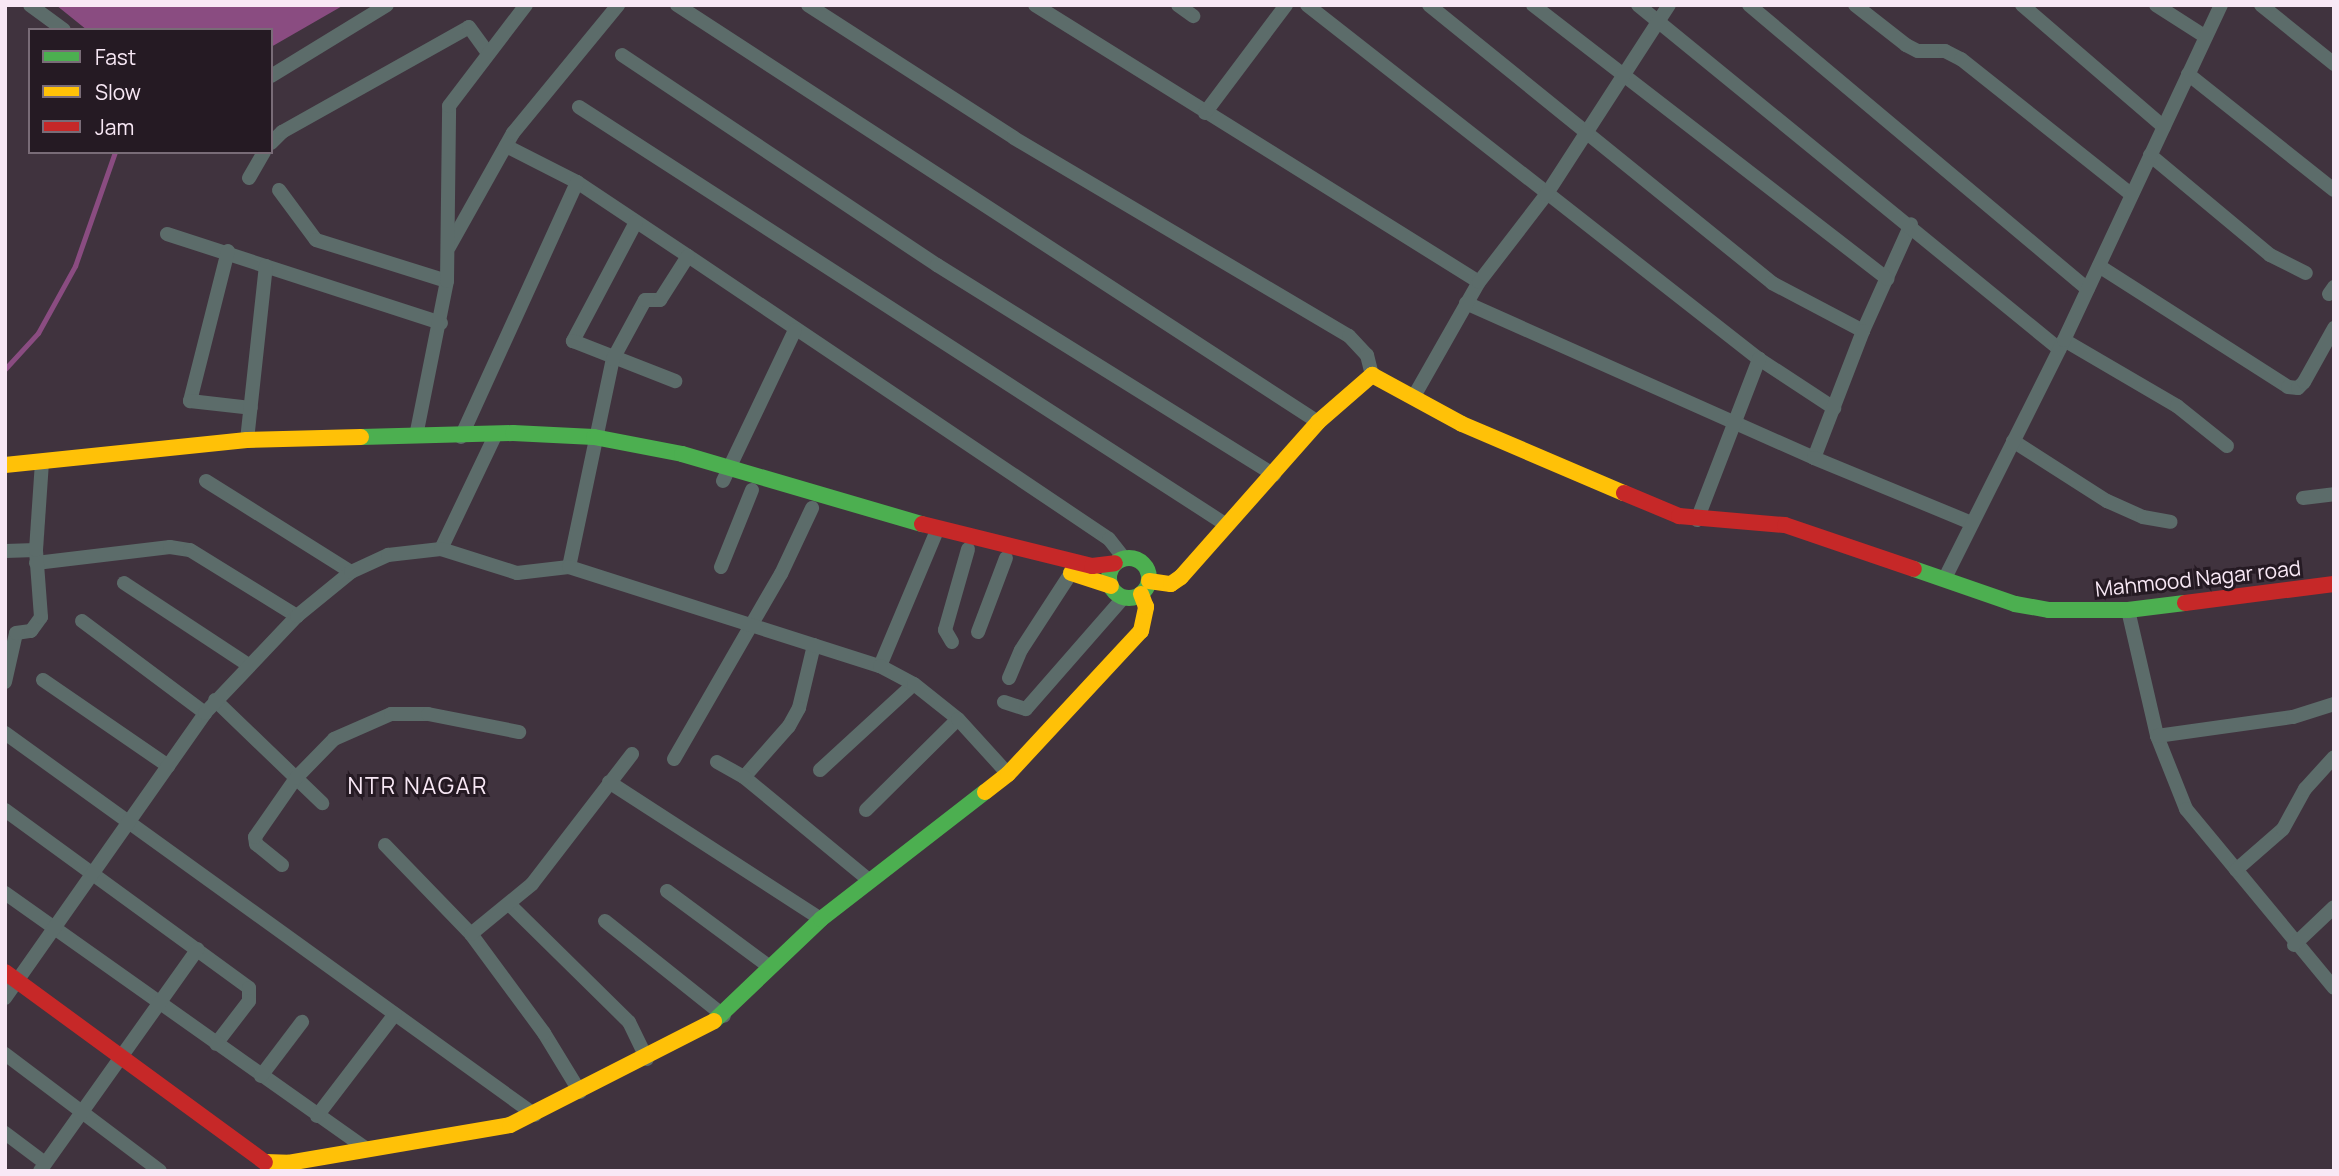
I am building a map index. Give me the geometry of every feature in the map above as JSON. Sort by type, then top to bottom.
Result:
[{"type":"main road","points":[[5,465],[247,440],[495,436],[593,443],[636,456],[725,474],[936,535],[968,549],[1071,573],[1117,592],[1171,584],[1181,577],[1225,524],[1275,475],[1318,422],[1372,375]]},
{"type":"main road","name":"Mahmood Nagar road","points":[[1372,375],[1462,424],[1698,520],[1785,525],[2015,604],[2049,610],[2128,610],[2334,584]]},
{"type":"main road","points":[[11,976],[263,1162],[288,1163],[510,1125],[647,1059],[724,1016],[821,919],[1009,774],[1141,631],[1146,607],[1143,563],[1120,561],[1091,566],[936,535],[812,508],[752,490],[725,474]]},
{"type":"main road","points":[[1117,592],[1120,561]]},
{"type":"street","points":[[30,5],[61,28]]},
{"type":"street","points":[[273,75],[387,5]]},
{"type":"street","points":[[416,436],[441,323],[447,281],[449,106],[526,5]]},
{"type":"street","points":[[449,248],[506,146],[618,5]]},
{"type":"street","points":[[677,5],[1318,422]]},
{"type":"street","points":[[808,5],[1014,138],[1349,336],[1367,355],[1372,375]]},
{"type":"street","points":[[1035,5],[1479,282]]},
{"type":"street","points":[[1178,5],[1194,16]]},
{"type":"street","points":[[1205,113],[1286,5]]},
{"type":"street","points":[[1307,5],[1546,195],[1759,359],[1834,408]]},
{"type":"street","points":[[1429,5],[1588,130],[1772,283],[1863,331]]},
{"type":"street","points":[[1533,5],[1622,77],[1887,279]]},
{"type":"street","points":[[1638,5],[2061,344],[2170,401],[2227,446]]},
{"type":"street","points":[[1413,398],[1479,282],[1546,195],[1669,5]]},
{"type":"street","points":[[1749,5],[2088,289]]},
{"type":"street","points":[[1855,5],[1906,46],[1918,51],[1945,51],[1961,59],[2132,195]]},
{"type":"street","points":[[2022,5],[2164,127]]},
{"type":"street","points":[[2155,5],[2206,37]]},
{"type":"street","points":[[1945,578],[2088,289],[2221,5]]},
{"type":"street","points":[[2261,5],[2334,64]]},
{"type":"street","points":[[273,141],[282,132],[469,27],[488,53]]},
{"type":"street","points":[[622,55],[937,265],[1275,475]]},
{"type":"street","points":[[2188,74],[2334,190]]},
{"type":"street","points":[[579,107],[1225,524]]},
{"type":"street","points":[[506,146],[577,182],[1109,539],[1120,561]]},
{"type":"street","points":[[249,178],[263,154]]},
{"type":"street","points":[[2150,155],[2270,255],[2306,274]]},
{"type":"street","points":[[461,437],[577,182]]},
{"type":"street","points":[[279,190],[316,240],[447,281]]},
{"type":"street","points":[[636,222],[573,341],[613,359],[675,381]]},
{"type":"street","points":[[1814,458],[1863,331],[1911,224]]},
{"type":"street","points":[[167,234],[228,251],[441,323]]},
{"type":"street","points":[[228,251],[190,401],[251,408]]},
{"type":"street","points":[[569,567],[593,443],[613,359],[645,300],[660,300],[688,257]]},
{"type":"street","points":[[247,440],[266,266]]},
{"type":"street","points":[[2099,266],[2288,387],[2298,388],[2304,382],[2334,328]]},
{"type":"street","points":[[1466,303],[1732,424],[1972,523]]},
{"type":"street","points":[[725,474],[795,330]]},
{"type":"street","points":[[1698,520],[1732,424],[1759,359]]},
{"type":"street","points":[[441,549],[495,436]]},
{"type":"street","points":[[2013,441],[2107,501],[2143,517],[2171,522]]},
{"type":"street","points":[[5,682],[11,633],[31,631],[41,617],[36,557],[42,462]]},
{"type":"street","points":[[206,481],[351,572]]},
{"type":"street","points":[[721,567],[752,490]]},
{"type":"street","points":[[2303,498],[2334,494]]},
{"type":"street","points":[[674,759],[748,624],[780,574],[812,508]]},
{"type":"street","points":[[880,666],[936,535]]},
{"type":"street","points":[[5,551],[36,557],[170,548],[190,550],[297,616]]},
{"type":"street","points":[[5,998],[11,976],[55,927],[215,700],[247,664],[297,616],[351,572],[388,555],[441,549],[516,573],[569,567],[880,666],[914,684],[958,719],[1009,774]]},
{"type":"street","points":[[952,642],[945,630],[968,549]]},
{"type":"street","points":[[978,632],[1006,558]]},
{"type":"street","points":[[1009,678],[1021,650],[1071,573]]},
{"type":"street","points":[[124,583],[247,664]]},
{"type":"street","points":[[1004,702],[1027,709],[1117,592]]},
{"type":"street","points":[[2128,610],[2157,736],[2186,808],[2294,945],[2334,988]]},
{"type":"street","points":[[82,621],[205,713]]},
{"type":"street","points":[[744,777],[789,726],[799,708],[814,645]]},
{"type":"street","points":[[43,680],[168,766]]},
{"type":"street","points":[[820,770],[914,684]]},
{"type":"street","points":[[215,700],[322,803]]},
{"type":"street","points":[[2157,736],[2293,717],[2334,704]]},
{"type":"street","points":[[282,865],[256,844],[255,836],[296,778],[334,739],[391,714],[428,714],[519,732]]},
{"type":"street","points":[[866,810],[958,719]]},
{"type":"street","points":[[5,733],[535,1115]]},
{"type":"street","points":[[471,934],[512,906],[632,754]]},
{"type":"street","points":[[2236,870],[2283,829],[2305,789],[2334,757]]},
{"type":"street","points":[[717,762],[744,777],[869,880]]},
{"type":"street","points":[[609,782],[821,919]]},
{"type":"street","points":[[5,810],[249,988],[252,995],[216,1044]]},
{"type":"street","points":[[384,845],[471,934],[544,1033],[580,1093]]},
{"type":"street","points":[[667,891],[771,968]]},
{"type":"street","points":[[5,893],[366,1150]]},
{"type":"street","points":[[512,906],[629,1022],[647,1059]]},
{"type":"street","points":[[2294,945],[2334,907]]},
{"type":"street","points":[[606,920],[724,1016]]},
{"type":"street","points":[[5,1133],[43,1167],[198,949]]},
{"type":"street","points":[[317,1116],[394,1014]]},
{"type":"street","points":[[261,1076],[302,1022]]},
{"type":"street","points":[[5,1054],[160,1171]]},
{"type":"shaded area","points":[[56,5],[344,5],[273,46],[273,28],[85,28]]},
{"type":"waterway","points":[[5,369],[38,333],[75,266],[114,154]]},
{"type":"traffic: fast","points":[[361,437],[513,433],[594,437],[682,454],[922,524]]},
{"type":"traffic: fast","points":[[1129,558],[1143,564],[1149,578],[1143,592],[1129,598],[1115,592],[1109,578],[1115,564],[1129,558]]},
{"type":"traffic: fast","points":[[1914,569],[2015,604],[2049,610],[2128,610],[2185,603]]},
{"type":"traffic: fast","points":[[714,1021],[821,919],[985,792]]},
{"type":"traffic: slow","points":[[1149,581],[1171,584],[1181,577],[1318,422],[1372,375],[1462,424],[1624,493]]},
{"type":"traffic: slow","points":[[5,465],[247,440],[361,437]]},
{"type":"traffic: slow","points":[[1071,573],[1111,586]]},
{"type":"traffic: slow","points":[[985,792],[1008,774],[1141,631],[1146,607],[1141,594]]},
{"type":"traffic: slow","points":[[265,1162],[288,1163],[510,1125],[714,1021]]},
{"type":"traffic: jam","points":[[1624,493],[1679,516],[1785,525],[1914,569]]},
{"type":"traffic: jam","points":[[922,524],[1092,566],[1115,563]]},
{"type":"traffic: jam","points":[[2185,603],[2334,584]]},
{"type":"traffic: jam","points":[[5,972],[265,1162]]},
{"type":"district","name":"NTR NAGAR","points":[[418,785]]}]
